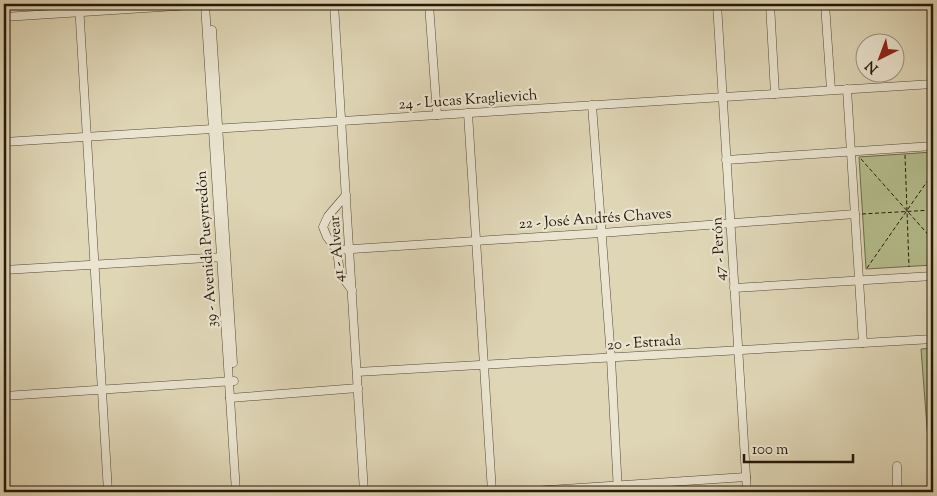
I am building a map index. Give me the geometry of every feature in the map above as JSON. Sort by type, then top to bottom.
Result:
[{"type":"street","points":[[79,4],[108,492]]},
{"type":"street","points":[[4,17],[208,4]]},
{"type":"street","name":"39 - Avenida Pueyrredón","points":[[208,4],[236,492]]},
{"type":"street","name":"41 - Alvear","points":[[334,4],[364,492]]},
{"type":"street","points":[[429,4],[437,115]]},
{"type":"street","name":"47 - Perón","points":[[717,4],[747,492]]},
{"type":"street","points":[[770,4],[775,94]]},
{"type":"street","points":[[825,4],[831,90]]},
{"type":"street","name":"24 - Lucas Kraglievich","points":[[4,142],[933,84]]},
{"type":"street","points":[[846,89],[863,343]]},
{"type":"street","points":[[592,105],[611,358],[618,489]]},
{"type":"street","points":[[468,113],[492,492]]},
{"type":"street","points":[[726,160],[933,146]]},
{"type":"street","points":[[346,195],[328,216],[323,226],[326,237],[337,250],[340,274],[352,290]]},
{"type":"street","name":"22 - José Andrés Chaves","points":[[337,250],[855,214]]},
{"type":"street","points":[[4,270],[223,257]]},
{"type":"street","points":[[734,288],[933,276]]},
{"type":"street","name":"20 - Estrada","points":[[357,372],[933,338]]},
{"type":"street","points":[[4,396],[231,382]]},
{"type":"street","points":[[232,398],[358,388]]},
{"type":"street","name":"39 - Avenida Pueyrredón","points":[[232,398],[241,492]]},
{"type":"street","points":[[897,466],[897,492]]},
{"type":"street","points":[[518,492],[618,489],[746,477]]},
{"type":"path","points":[[851,151],[858,156],[933,240]]},
{"type":"path","points":[[905,154],[909,267]]},
{"type":"path","points":[[866,270],[933,173]]},
{"type":"path","points":[[855,214],[933,210]]},
{"type":"green space","points":[[933,152],[933,265],[866,269],[859,157]]},
{"type":"green space","points":[[933,348],[933,492],[932,492],[921,349]]}]
